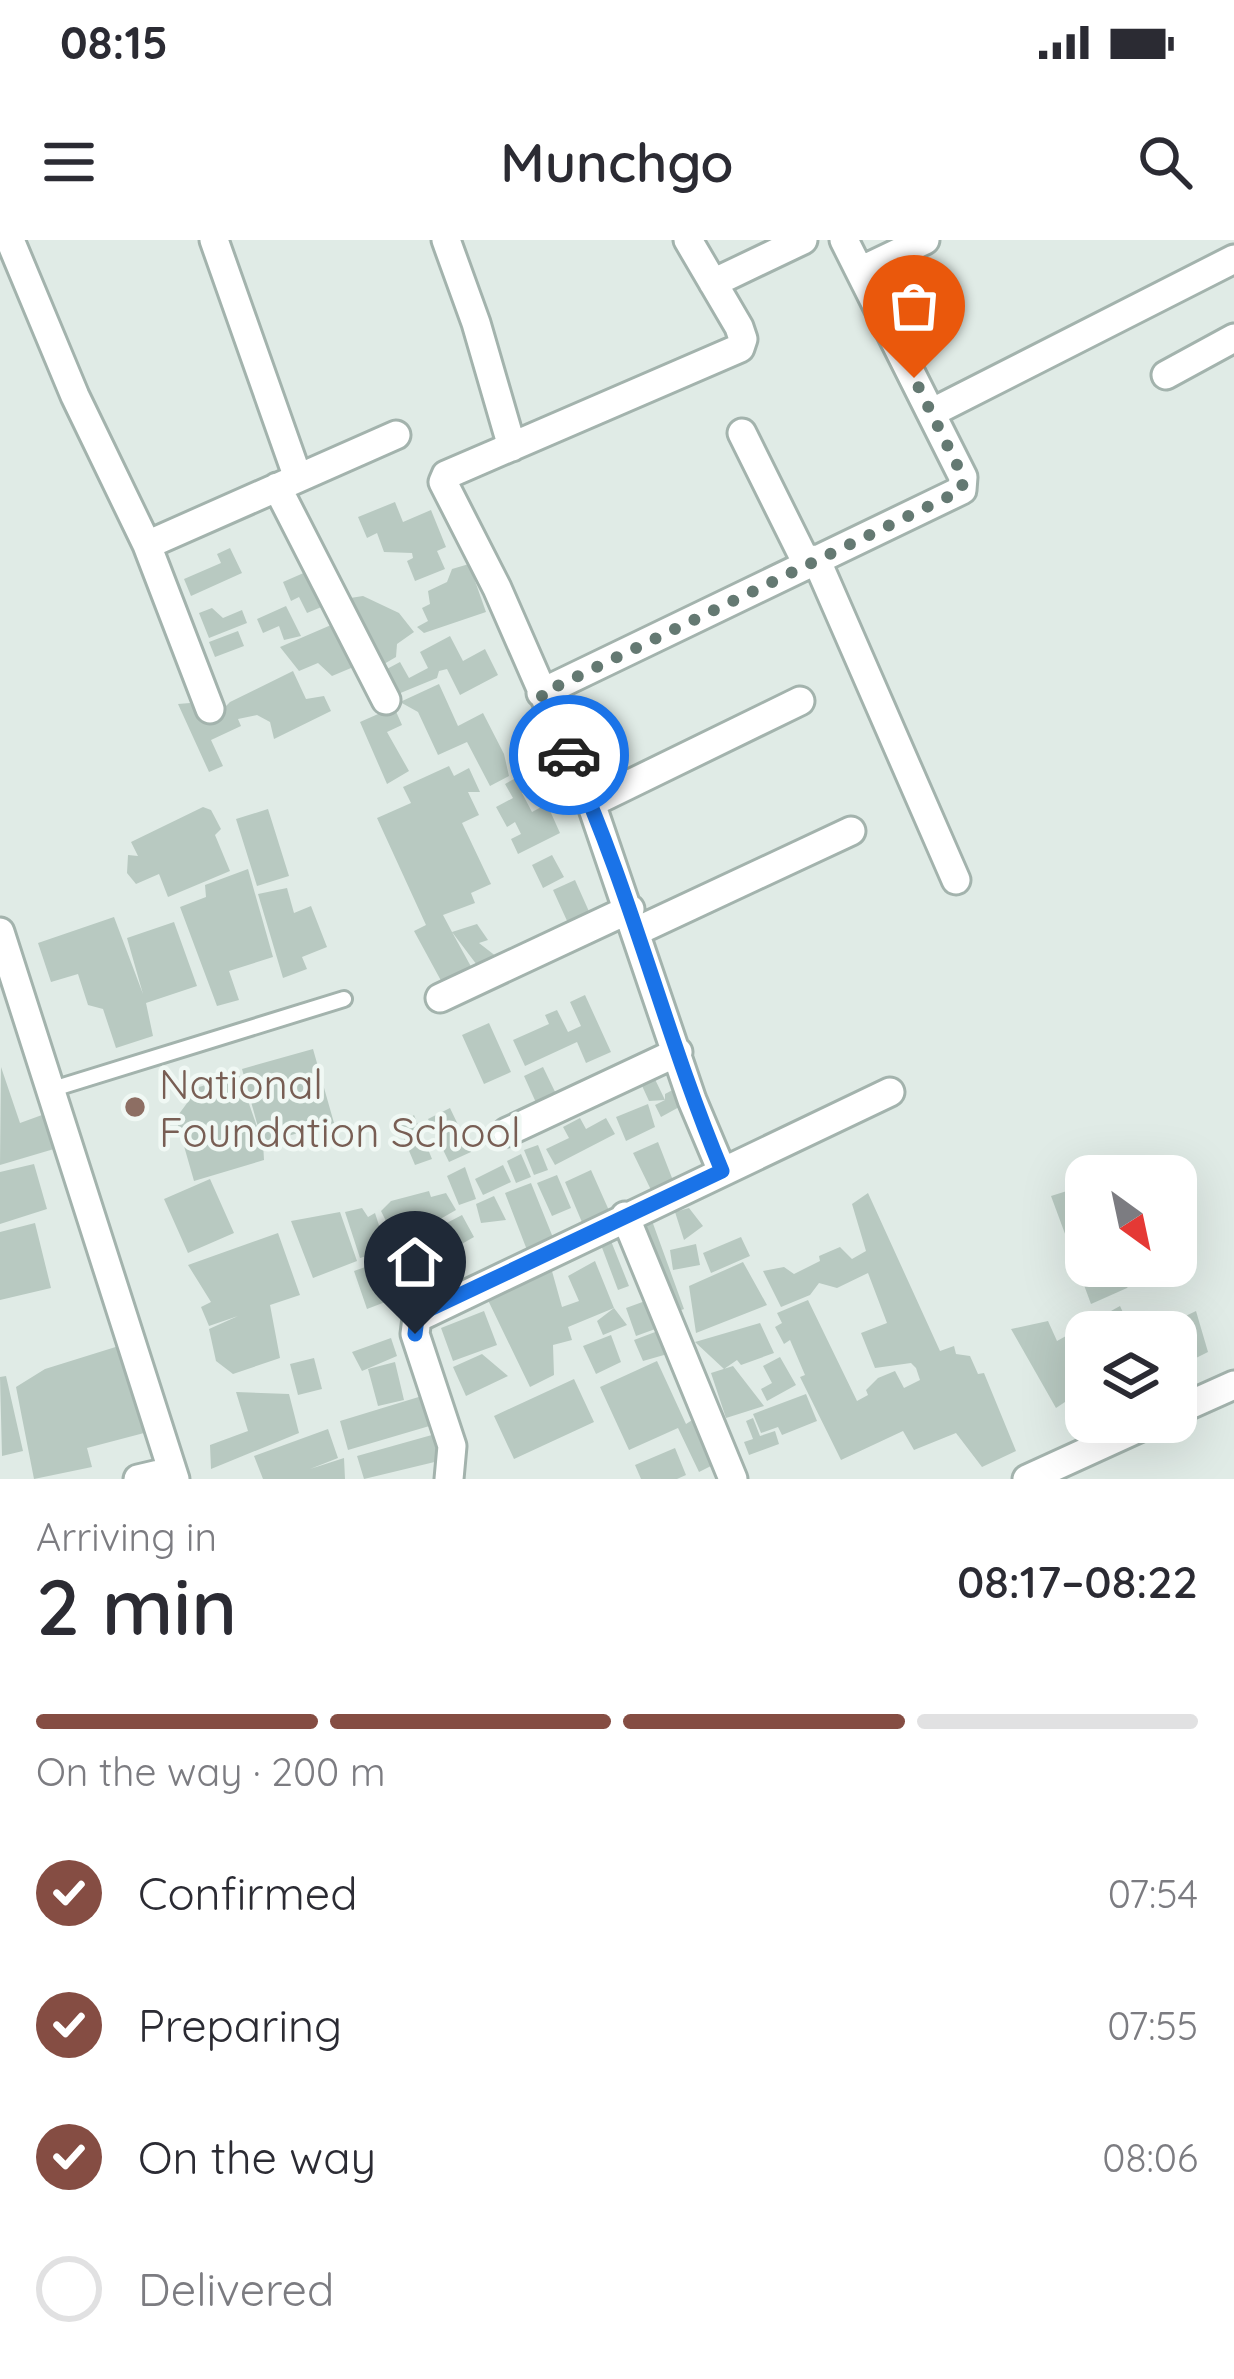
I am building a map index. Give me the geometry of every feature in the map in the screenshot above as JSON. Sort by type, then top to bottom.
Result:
[{"type":"street","points":[[214,240],[288,483],[386,700]]},
{"type":"street","points":[[446,240],[476,322],[512,447]]},
{"type":"street","points":[[688,240],[739,327],[740,347],[446,475],[442,482],[496,588],[591,803],[692,1100],[722,1171]]},
{"type":"street","points":[[713,283],[803,240]]},
{"type":"street","points":[[541,694],[962,490],[963,477],[844,240]]},
{"type":"street","points":[[860,271],[925,240]]},
{"type":"street","points":[[7,243],[147,545],[210,709]]},
{"type":"street","points":[[931,413],[1234,259]]},
{"type":"street","points":[[1166,375],[1234,338]]},
{"type":"street","points":[[742,433],[812,562],[956,880]]},
{"type":"street","points":[[147,545],[396,435]]},
{"type":"street","points":[[591,803],[800,701]]},
{"type":"street","points":[[440,998],[850,831]]},
{"type":"street","points":[[0,932],[174,1475],[138,1479]]},
{"type":"street","points":[[507,1132],[678,1052]]},
{"type":"street","points":[[448,1479],[452,1446],[415,1334],[417,1318],[890,1092]]},
{"type":"street","points":[[626,1216],[734,1479]]},
{"type":"street","points":[[1197,1402],[1234,1385]]},
{"type":"street","points":[[1028,1479],[1106,1443]]},
{"type":"lane","points":[[53,1089],[344,999]]},
{"type":"building","points":[[395,502],[403,522],[431,510],[446,547],[437,551],[445,569],[415,581],[407,561],[412,553],[384,552],[377,533],[367,538],[358,517]]},
{"type":"building","points":[[230,548],[242,573],[191,596],[184,579],[221,563],[217,554]]},
{"type":"building","points":[[469,564],[486,612],[424,633],[417,627],[428,621],[422,608],[430,604],[428,591],[447,582],[452,569]]},
{"type":"building","points":[[315,568],[331,603],[307,613],[299,597],[291,601],[283,582]]},
{"type":"building","points":[[363,596],[399,613],[414,632],[397,644],[396,657],[384,664],[344,599]]},
{"type":"building","points":[[286,606],[301,636],[284,640],[279,626],[263,633],[257,619]]},
{"type":"building","points":[[212,608],[223,618],[242,610],[247,623],[209,638],[199,613]]},
{"type":"building","points":[[345,619],[363,663],[332,676],[318,663],[299,671],[280,647]]},
{"type":"building","points":[[238,631],[244,646],[215,657],[209,642]]},
{"type":"building","points":[[450,636],[463,661],[485,649],[498,675],[460,695],[447,669],[398,694],[385,670],[400,662],[409,678],[428,668],[420,652]]},
{"type":"building","points":[[293,671],[306,699],[324,696],[331,711],[274,739],[270,722],[257,715],[238,719],[241,726],[211,740],[223,766],[209,772],[178,704],[190,703],[201,721],[217,703],[223,709]]},
{"type":"building","points":[[439,684],[458,726],[483,713],[504,754],[509,776],[490,786],[467,742],[438,755],[418,712],[400,702]]},
{"type":"building","points":[[394,707],[402,725],[387,732],[409,771],[387,784],[360,722]]},
{"type":"building","points":[[449,766],[454,776],[469,768],[480,792],[468,792],[479,815],[462,823],[491,884],[471,893],[475,903],[443,915],[474,972],[445,988],[414,931],[426,925],[377,818],[411,803],[403,787]]},
{"type":"building","points":[[534,768],[542,781],[522,793],[532,812],[547,804],[560,833],[518,854],[511,839],[521,834],[515,822],[507,827],[496,807],[513,798],[505,784]]},
{"type":"building","points":[[203,807],[211,810],[221,829],[215,835],[230,871],[168,897],[159,874],[136,884],[127,873],[128,855],[138,856],[131,842]]},
{"type":"building","points":[[268,809],[289,876],[257,886],[236,819]]},
{"type":"building","points":[[552,855],[564,877],[543,888],[532,865]]},
{"type":"building","points":[[248,869],[273,957],[229,971],[239,1000],[217,1006],[180,907],[206,897],[205,885]]},
{"type":"building","points":[[575,880],[595,925],[573,934],[553,890]]},
{"type":"building","points":[[287,888],[294,913],[311,906],[327,947],[302,957],[307,969],[283,978],[258,894]]},
{"type":"building","points":[[114,917],[143,994],[127,938],[174,922],[197,986],[146,1003],[153,1036],[116,1048],[103,1009],[88,1005],[78,974],[51,982],[38,943]]},
{"type":"building","points":[[477,924],[488,940],[479,943],[497,957],[480,969],[452,932]]},
{"type":"building","points":[[585,995],[611,1052],[586,1063],[577,1042],[525,1066],[513,1040],[549,1024],[545,1015],[557,1010],[568,1032],[581,1026],[570,1002]]},
{"type":"building","points":[[489,1023],[511,1072],[484,1084],[462,1035]]},
{"type":"building","points":[[313,1049],[334,1123],[263,1143],[264,1160],[194,1181],[176,1118],[199,1087],[239,1075],[261,1138],[242,1069]]},
{"type":"building","points":[[1,1067],[20,1123],[42,1115],[54,1149],[0,1165]]},
{"type":"building","points":[[543,1067],[558,1098],[538,1107],[524,1076]]},
{"type":"building","points":[[651,1071],[665,1100],[649,1101],[638,1077]]},
{"type":"building","points":[[684,1084],[692,1100],[661,1117],[655,1105],[665,1100],[665,1094]]},
{"type":"building","points":[[648,1104],[655,1127],[626,1141],[616,1117]]},
{"type":"building","points":[[450,1108],[471,1152],[449,1162],[428,1119]]},
{"type":"building","points":[[414,1115],[432,1159],[415,1165],[399,1127]]},
{"type":"building","points":[[580,1118],[586,1129],[606,1118],[615,1134],[555,1165],[546,1149],[569,1138],[563,1127]]},
{"type":"building","points":[[658,1142],[674,1183],[652,1192],[633,1153]]},
{"type":"building","points":[[538,1145],[548,1170],[534,1175],[524,1150]]},
{"type":"building","points":[[521,1154],[531,1177],[516,1183],[507,1161]]},
{"type":"building","points":[[34,1164],[47,1209],[0,1224],[0,1172]]},
{"type":"building","points":[[503,1165],[511,1182],[483,1195],[475,1179]]},
{"type":"building","points":[[465,1167],[476,1199],[459,1205],[447,1176]]},
{"type":"building","points":[[591,1170],[611,1215],[584,1227],[565,1182]]},
{"type":"building","points":[[557,1175],[571,1208],[552,1216],[537,1183]]},
{"type":"building","points":[[210,1179],[234,1233],[188,1253],[164,1199]]},
{"type":"building","points":[[531,1183],[554,1240],[527,1250],[505,1193]]},
{"type":"building","points":[[429,1191],[431,1197],[446,1193],[456,1210],[407,1238],[400,1231],[415,1224],[411,1215],[388,1225],[381,1211],[391,1201]]},
{"type":"building","points":[[1065,1192],[1065,1234],[1051,1196]]},
{"type":"building","points":[[868,1193],[940,1351],[954,1346],[956,1354],[970,1356],[978,1374],[984,1373],[1016,1451],[982,1467],[956,1433],[914,1450],[903,1431],[841,1460],[800,1377],[805,1375],[790,1340],[784,1344],[775,1327],[782,1323],[777,1313],[808,1300],[857,1401],[868,1395],[866,1390],[878,1378],[895,1371],[904,1388],[920,1380],[916,1368],[911,1363],[875,1368],[861,1333],[887,1323],[868,1273],[837,1288],[819,1283],[810,1295],[781,1307],[763,1271],[784,1267],[794,1274],[840,1247],[852,1259],[866,1251],[852,1204]]},
{"type":"building","points":[[494,1196],[506,1220],[481,1223],[476,1204]]},
{"type":"building","points":[[362,1208],[368,1217],[375,1213],[387,1250],[360,1258],[345,1212]]},
{"type":"building","points":[[689,1208],[703,1226],[684,1240],[675,1212]]},
{"type":"building","points":[[340,1212],[357,1261],[313,1278],[291,1221]]},
{"type":"building","points":[[462,1215],[474,1237],[451,1250],[439,1227]]},
{"type":"building","points":[[651,1218],[684,1309],[670,1314],[637,1223]]},
{"type":"building","points":[[35,1223],[51,1288],[0,1300],[0,1232]]},
{"type":"building","points":[[432,1228],[464,1275],[423,1290],[403,1247]]},
{"type":"building","points":[[278,1233],[300,1295],[270,1305],[280,1358],[233,1374],[216,1361],[209,1329],[238,1316],[209,1326],[201,1307],[211,1302],[188,1265]]},
{"type":"building","points":[[741,1237],[750,1256],[711,1273],[703,1253]]},
{"type":"building","points":[[611,1241],[629,1286],[618,1290],[601,1245]]},
{"type":"building","points":[[696,1244],[700,1265],[673,1270],[670,1250]]},
{"type":"building","points":[[388,1259],[401,1296],[367,1309],[354,1271]]},
{"type":"building","points":[[595,1261],[614,1308],[568,1327],[572,1340],[553,1345],[554,1375],[530,1387],[485,1294],[550,1264],[562,1307],[579,1301],[568,1276]]},
{"type":"building","points":[[743,1262],[767,1305],[696,1333],[689,1286]]},
{"type":"building","points":[[1085,1287],[1128,1287],[1127,1288],[1091,1304]]},
{"type":"building","points":[[648,1300],[658,1328],[636,1336],[626,1308]]},
{"type":"building","points":[[614,1308],[627,1325],[603,1335],[597,1321]]},
{"type":"building","points":[[484,1311],[497,1345],[453,1361],[441,1328]]},
{"type":"building","points":[[1197,1314],[1208,1352],[1197,1358]]},
{"type":"building","points":[[1048,1321],[1057,1341],[1065,1337],[1065,1402],[1056,1408],[1011,1329]]},
{"type":"building","points":[[760,1323],[774,1353],[741,1365],[737,1360],[724,1369],[695,1342]]},
{"type":"building","points":[[671,1326],[678,1351],[643,1361],[634,1340]]},
{"type":"building","points":[[611,1335],[621,1362],[596,1374],[583,1346]]},
{"type":"building","points":[[391,1338],[397,1356],[362,1371],[352,1352]]},
{"type":"building","points":[[122,1345],[144,1433],[87,1448],[92,1467],[34,1479],[16,1387],[45,1369]]},
{"type":"building","points":[[482,1354],[508,1376],[466,1396],[453,1367]]},
{"type":"building","points":[[780,1357],[796,1385],[767,1401],[761,1389],[772,1383],[763,1366]]},
{"type":"building","points":[[314,1358],[322,1389],[298,1395],[290,1364]]},
{"type":"building","points":[[657,1361],[686,1424],[697,1417],[719,1462],[699,1472],[678,1428],[629,1450],[600,1387]]},
{"type":"building","points":[[395,1362],[404,1400],[378,1406],[368,1369]]},
{"type":"building","points":[[733,1366],[764,1406],[726,1418],[711,1373]]},
{"type":"building","points":[[6,1376],[23,1451],[2,1456],[0,1377]]},
{"type":"building","points":[[574,1379],[594,1422],[514,1459],[494,1416]]},
{"type":"building","points":[[236,1392],[289,1394],[299,1433],[211,1469],[210,1445],[248,1431]]},
{"type":"building","points":[[435,1392],[443,1422],[348,1450],[340,1421]]},
{"type":"building","points":[[806,1394],[817,1421],[782,1435],[778,1427],[761,1433],[753,1414]]},
{"type":"building","points":[[753,1418],[760,1436],[775,1431],[779,1444],[749,1455],[744,1442],[753,1439],[746,1421]]},
{"type":"building","points":[[328,1429],[338,1458],[310,1469],[344,1458],[345,1479],[263,1479],[254,1456]]},
{"type":"building","points":[[439,1433],[447,1459],[364,1479],[357,1456]]},
{"type":"building","points":[[675,1448],[686,1475],[641,1479],[635,1465]]},
{"type":"way so far","points":[[569,755],[541,694],[962,490],[963,477],[914,378]]},
{"type":"place","name":"National Foundation School","points":[[135,1107]]},
{"type":"route","points":[[415,1334],[417,1318],[430,1309],[722,1171],[692,1100],[630,909],[569,755]]}]
